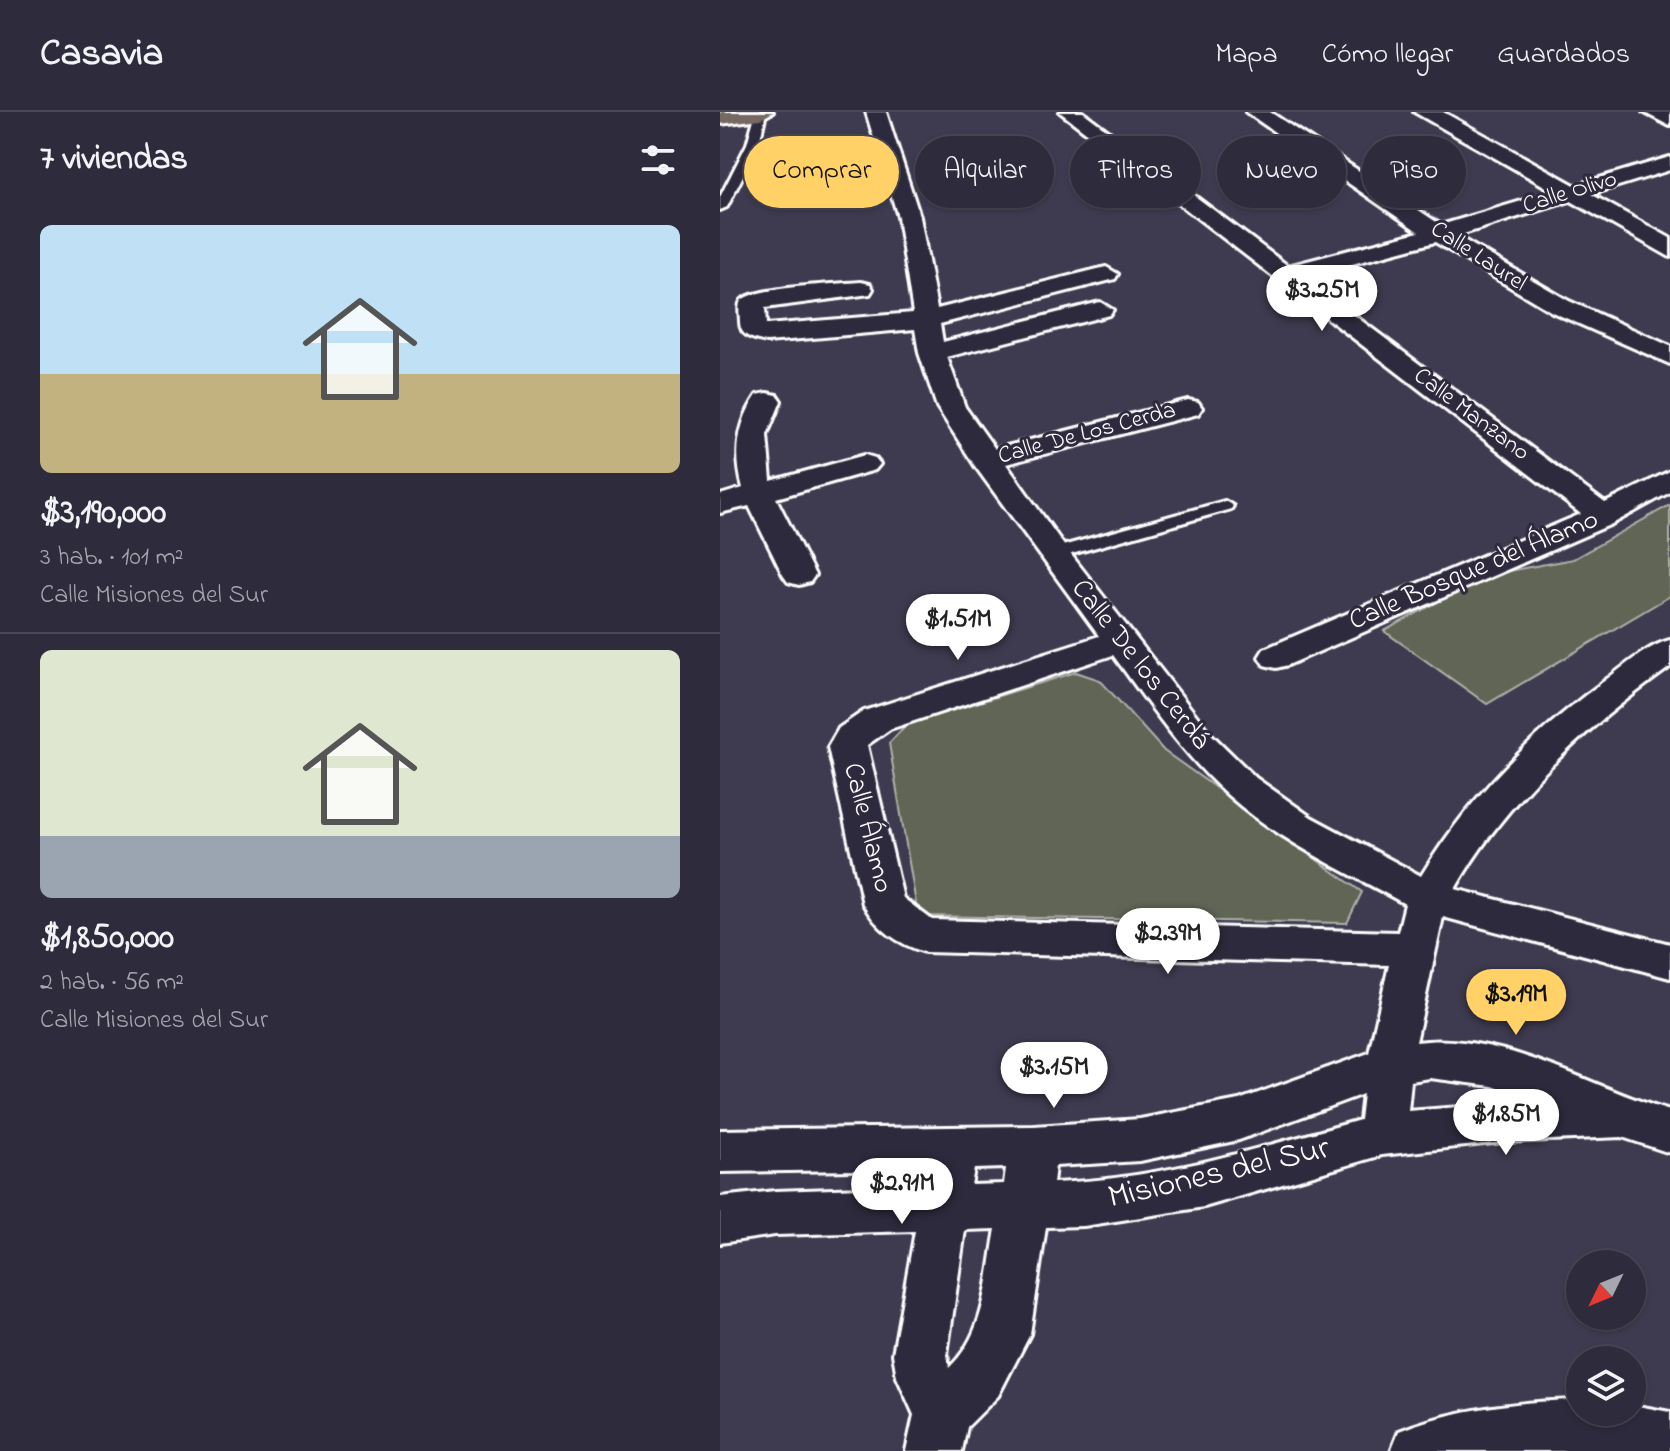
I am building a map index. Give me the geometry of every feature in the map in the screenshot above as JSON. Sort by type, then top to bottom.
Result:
[{"type":"main road","points":[[720,117],[761,112]]},
{"type":"street","name":"Calle De los Cerdá","points":[[876,112],[909,217],[932,353],[951,407],[985,460],[1054,554],[1197,742],[1243,787],[1297,827],[1428,898],[1670,961]]},
{"type":"street","name":"Calle Manzano","points":[[1070,112],[1603,516]]},
{"type":"street","name":"Calle Laurel","points":[[1256,112],[1512,282],[1573,316],[1670,356]]},
{"type":"street","points":[[1653,112],[1670,120]]},
{"type":"street","points":[[1436,118],[1486,115]]},
{"type":"street","points":[[1436,118],[1670,249]]},
{"type":"street","name":"Calle Olivo","points":[[1285,274],[1441,233],[1670,163]]},
{"type":"street","points":[[1578,167],[1631,197]]},
{"type":"street","points":[[861,289],[767,299],[752,304],[753,329],[767,334],[926,320],[1106,274]]},
{"type":"street","points":[[932,353],[1100,310]]},
{"type":"street","points":[[767,401],[754,434],[752,451],[759,493],[799,575]]},
{"type":"street","name":"Calle De Los Cerda","points":[[985,460],[1188,408]]},
{"type":"street","points":[[720,504],[865,464]]},
{"type":"street","name":"Calle Bosque del Álamo","points":[[1276,657],[1603,516],[1670,480]]},
{"type":"street","name":"Calle Álamo","points":[[1119,641],[877,720],[852,737],[847,747],[884,904],[896,918],[925,936],[1414,949]]},
{"type":"street","points":[[1382,1134],[1389,1065],[1428,898],[1495,797],[1538,752],[1610,691],[1670,651]]},
{"type":"street","name":"Misiones del Sur","points":[[720,1151],[1034,1147],[1140,1140],[1239,1120],[1389,1065],[1430,1059],[1492,1067],[1553,1086],[1625,1118]]},
{"type":"street","points":[[1625,1118],[1670,1132]]},
{"type":"street","name":"Misiones del Sur","points":[[720,1220],[775,1213],[1084,1204],[1204,1185],[1382,1134],[1491,1123],[1625,1118]]},
{"type":"street","points":[[938,1432],[920,1354],[953,1147]]},
{"type":"street","points":[[938,1432],[979,1377],[1004,1334],[1034,1147]]},
{"type":"street","points":[[1419,1451],[1498,1443],[1547,1426],[1625,1429],[1670,1440]]},
{"type":"lane","points":[[721,207],[753,144],[761,112]]},
{"type":"lane","points":[[1054,554],[1225,506]]},
{"type":"green space","points":[[1670,505],[1670,596],[1487,704],[1384,631],[1487,575],[1573,559]]},
{"type":"green space","points":[[1076,672],[1100,680],[1164,751],[1362,892],[1347,923],[918,916],[889,743],[906,725]]}]
